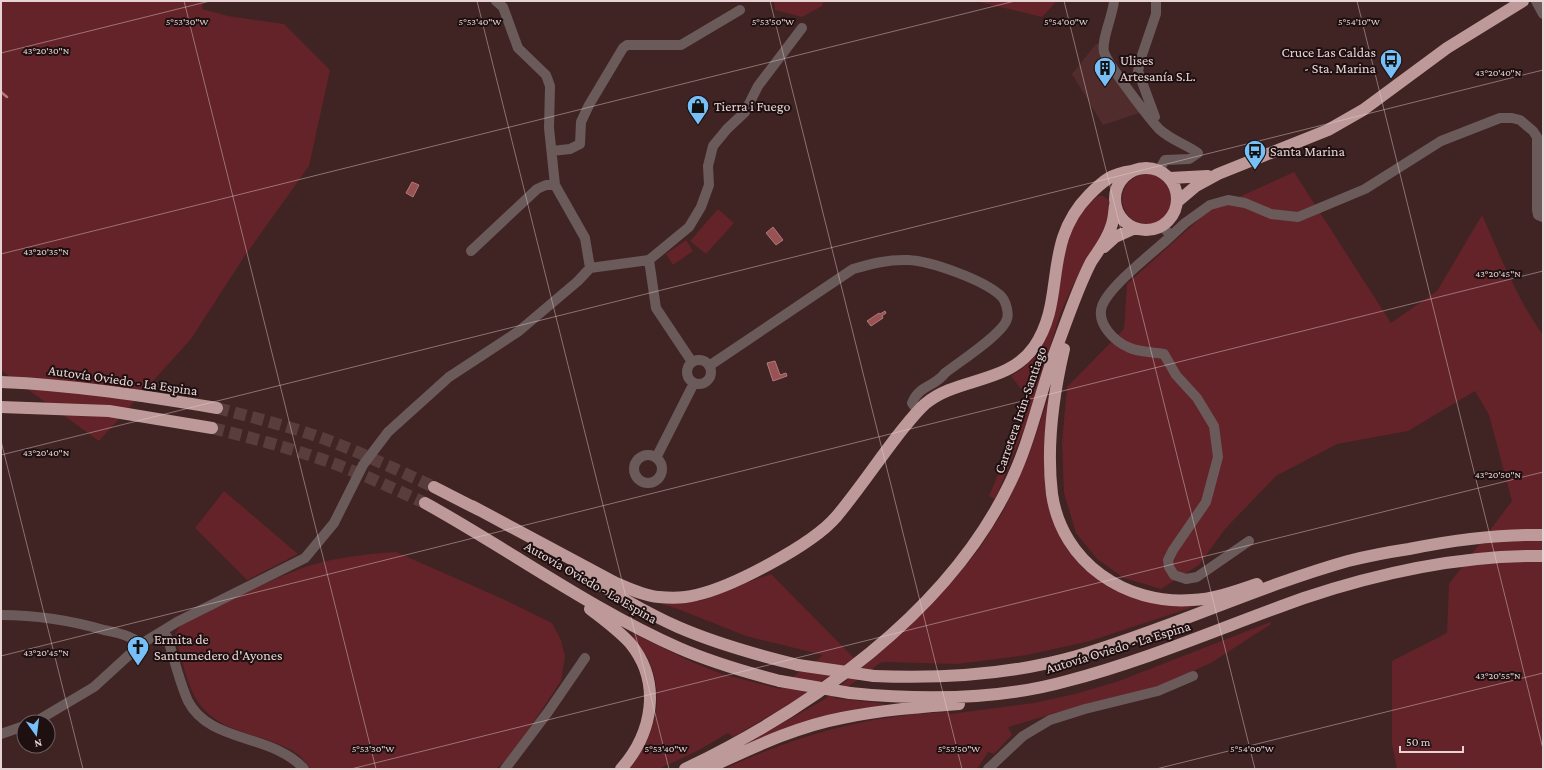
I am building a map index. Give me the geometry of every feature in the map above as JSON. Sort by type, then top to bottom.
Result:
[{"type":"highway","points":[[1177,202],[1196,186],[1218,174],[1328,130],[1363,110],[1447,48],[1523,1]]},
{"type":"highway","points":[[472,506],[614,582],[638,592],[659,597],[695,595],[757,570],[800,546],[828,525],[918,411],[934,397],[1006,371],[1029,354],[1046,325],[1058,253],[1066,228],[1079,206],[1102,181],[1119,173],[1143,168],[1159,170],[1170,178],[1176,189],[1177,202],[1167,231],[1141,230],[1135,228],[1126,223],[1119,215],[1115,201],[1117,186],[1123,178],[1132,171]]},
{"type":"highway","points":[[1170,178],[1194,178],[1218,174]]},
{"type":"highway","points":[[1091,193],[1101,192],[1115,201]]},
{"type":"highway","name":"Carretera Irún-Santiago","points":[[685,769],[751,735],[795,708],[836,679],[901,625],[959,564],[984,531],[1010,484],[1026,444],[1055,353],[1092,262],[1100,250],[1111,227],[1115,201]]},
{"type":"highway","name":"Carretera Irún-Santiago","points":[[1100,250],[1115,237],[1135,228]]},
{"type":"highway","points":[[1069,318],[1051,416],[1050,457],[1052,494],[1060,524],[1067,538],[1091,568],[1110,582],[1149,598],[1170,601],[1215,597],[1314,566],[1349,561]]},
{"type":"highway","name":"Autovía Oviedo - La Espina","points":[[1,382],[63,385],[102,389],[217,408]]},
{"type":"highway","points":[[1,407],[109,411],[212,428]]},
{"type":"highway","name":"Autovía Oviedo - La Espina","points":[[434,487],[472,506],[622,598],[658,617],[716,642],[798,665],[874,676],[913,678],[977,675],[1039,665],[1069,658],[1147,632],[1298,577],[1349,561],[1443,542],[1491,536],[1543,535]]},
{"type":"highway","name":"Autovía Oviedo - La Espina","points":[[425,503],[595,605],[643,631],[718,663],[780,681],[850,693],[881,696],[938,697],[988,695],[1066,682],[1157,653],[1306,598],[1394,574],[1494,558],[1543,556]]},
{"type":"highway","points":[[507,551],[611,625],[629,642],[643,662],[651,690],[649,720],[640,743],[621,769]]},
{"type":"highway","points":[[706,769],[790,732],[841,718],[890,710],[983,703],[1028,696],[1122,670],[1157,653]]},
{"type":"street","points":[[496,1],[503,7],[518,48],[546,75],[550,86],[549,128],[555,185],[585,238],[590,268]]},
{"type":"street","points":[[1114,1],[1104,51],[1111,65],[1159,128],[1174,140],[1198,153],[1189,159],[1166,160],[1159,170]]},
{"type":"street","points":[[1156,1],[1156,14],[1138,71],[1159,128]]},
{"type":"street","points":[[1536,1],[1543,14]]},
{"type":"street","points":[[552,151],[570,149],[580,144],[581,122],[623,48],[628,46],[681,45],[740,10]]},
{"type":"street","points":[[48,714],[94,687],[141,644],[177,622],[305,558],[334,523],[363,465],[388,432],[449,377],[519,331],[578,281],[590,268],[649,260],[689,227],[701,208],[709,185],[708,166],[713,146],[727,129],[745,112],[758,86],[802,28]]},
{"type":"street","points":[[1249,541],[1197,576],[1186,579],[1174,575],[1169,567],[1168,560],[1173,550],[1206,502],[1218,456],[1214,426],[1197,398],[1176,375],[1164,354],[1131,348],[1115,339],[1103,326],[1102,307],[1114,288],[1167,231],[1185,223],[1210,205],[1228,200],[1245,203],[1271,214],[1298,217],[1365,189],[1441,141],[1500,118],[1520,120],[1537,136],[1537,210],[1538,215],[1543,217]]},
{"type":"street","points":[[471,251],[537,189],[546,185],[555,185]]},
{"type":"street","points":[[649,260],[656,308],[692,362]]},
{"type":"street","points":[[709,366],[854,269],[878,262],[908,260],[939,266],[972,279],[1002,297],[1008,310],[1007,319],[1000,331],[945,372],[939,380],[915,394],[912,403],[918,411]]},
{"type":"street","points":[[700,360],[709,366],[711,372],[708,380],[700,384],[694,383],[687,375],[688,366],[692,362],[700,360]]},
{"type":"street","points":[[656,458],[694,383]]},
{"type":"street","points":[[1,615],[34,615],[73,621],[132,637],[141,644]]},
{"type":"street","points":[[163,631],[167,637],[188,701],[202,718],[214,727],[273,747],[287,754],[304,769]]},
{"type":"street","points":[[505,769],[548,712],[584,658]]},
{"type":"street","points":[[988,769],[1023,736],[1050,720],[1086,709],[1158,692],[1193,676]]},
{"type":"street","points":[[1,734],[16,729]]},
{"type":"shaded area","points":[[1,1],[203,1],[202,9],[228,16],[284,24],[330,70],[309,166],[244,257],[191,339],[99,441],[1,370]]},
{"type":"shaded area","points":[[774,1],[824,1],[822,6],[802,17],[775,10]]},
{"type":"shaded area","points":[[975,1],[1057,1],[1042,17]]},
{"type":"shaded area","points":[[1096,44],[1103,44],[1142,112],[1103,125],[1072,74]]},
{"type":"shaded area","points":[[1294,172],[1391,323],[1437,291],[1482,215],[1517,292],[1543,335],[1543,769],[1397,769],[1392,744],[1392,661],[1447,633],[1449,584],[1512,501],[1489,415],[1475,391],[1408,431],[1337,444],[1276,476],[1225,529],[1199,565],[1161,589],[1124,578],[1097,559],[1076,533],[1064,493],[1062,443],[1067,387],[1124,329],[1127,284],[1208,211]]},
{"type":"shaded area","points":[[1147,174],[1156,176],[1165,181],[1170,190],[1172,199],[1170,208],[1165,217],[1156,222],[1147,224],[1138,222],[1129,217],[1124,208],[1122,199],[1124,190],[1129,181],[1138,176]]},
{"type":"shaded area","points":[[412,182],[419,185],[413,197],[406,193]]},
{"type":"shaded area","points":[[1098,196],[1103,196],[1109,200],[1107,223],[1073,285],[1061,312],[1024,430],[995,499],[989,496],[1016,432],[1025,394],[1011,376],[1031,361],[1044,343],[1052,323],[1064,258],[1070,237],[1083,211]]},
{"type":"shaded area","points":[[718,209],[734,223],[706,254],[690,241]]},
{"type":"shaded area","points":[[773,227],[783,240],[776,245],[766,233]]},
{"type":"shaded area","points":[[686,240],[693,251],[673,265],[666,254]]},
{"type":"shaded area","points":[[885,311],[886,313],[882,316],[883,318],[871,326],[867,321],[879,313],[880,314]]},
{"type":"shaded area","points":[[775,361],[780,375],[786,373],[787,376],[773,381],[767,363]]},
{"type":"shaded area","points":[[1049,395],[1048,498],[1100,580],[1129,596],[1193,607],[1090,641],[1027,655],[957,664],[880,663],[833,698],[888,704],[830,716],[737,749],[825,699],[891,643],[951,583],[979,549],[1004,510],[1030,452]]},
{"type":"shaded area","points":[[224,491],[298,554],[247,580],[195,528]]},
{"type":"shaded area","points":[[396,552],[503,599],[552,623],[561,640],[565,657],[561,681],[529,729],[504,762],[496,769],[311,769],[296,753],[285,747],[221,723],[210,716],[201,706],[192,691],[182,662],[175,634],[180,626],[260,586],[308,566],[352,556]]},
{"type":"shaded area","points":[[771,574],[854,658],[790,704],[733,737],[728,733],[699,750],[659,769],[628,769],[637,758],[651,732],[657,704],[657,690],[654,675],[649,661],[632,633],[692,662],[722,674],[780,689],[799,672],[803,672],[823,655],[746,636],[678,609],[656,602],[682,603],[704,600],[741,582],[751,581]]},
{"type":"shaded area","points":[[1270,622],[1271,624],[1211,663],[1152,689],[1066,710],[1008,727],[1012,735],[994,754],[988,752],[977,769],[724,769],[779,746],[861,722],[919,714],[949,712],[950,714],[1033,703],[1075,694],[1119,681]]},
{"type":"waterway","points":[[1,92],[7,97]]},
{"type":"tunnel","points":[[217,408],[283,426],[336,443],[434,487]]},
{"type":"tunnel","points":[[212,428],[252,438],[331,463],[372,479],[425,503]]},
{"type":"place","name":"Cruce Las Caldas - Sta. Marina","points":[[1391,80]]},
{"type":"place","name":"Ulises Artesanía S.L.","points":[[1105,88]]},
{"type":"place","name":"Tierra i Fuego","points":[[698,126]]},
{"type":"place","name":"Santa Marina","points":[[1255,170]]},
{"type":"place","name":"Ermita de Santumedero d'Ayones","points":[[138,666]]}]
